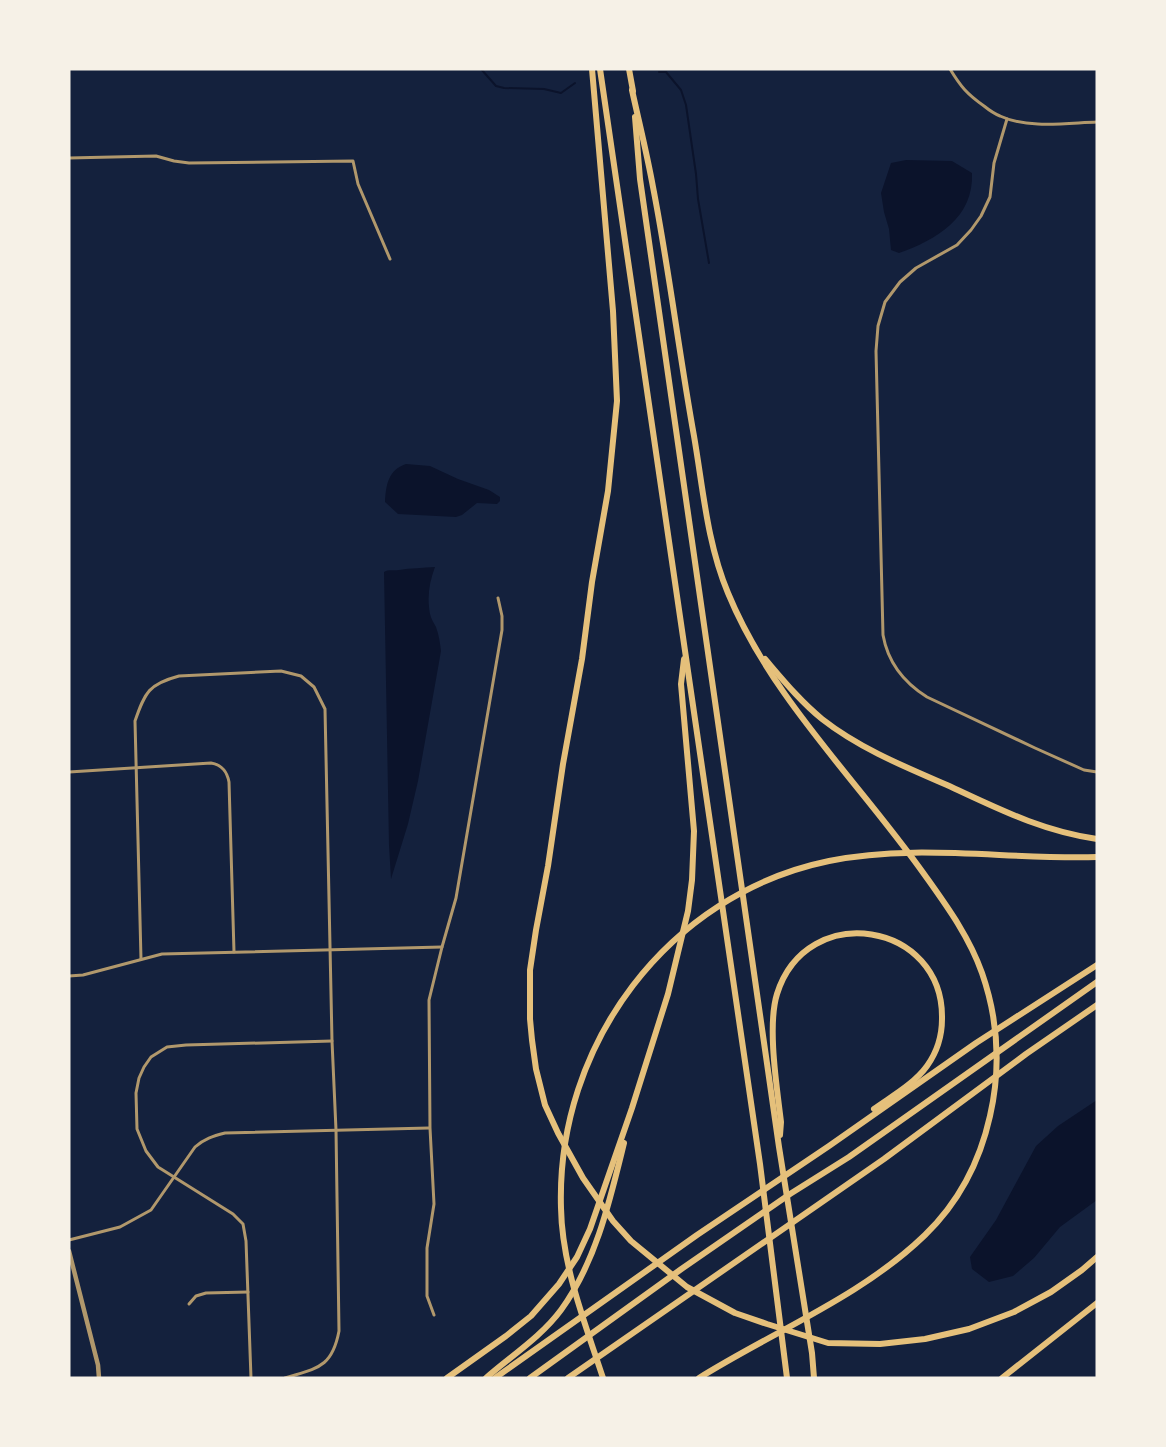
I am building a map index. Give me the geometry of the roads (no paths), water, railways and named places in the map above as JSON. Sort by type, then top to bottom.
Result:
[{"type":"highway","points":[[592,69],[613,311],[617,401],[608,491],[530,970],[532,1040],[545,1105],[583,1178],[613,1221],[631,1241],[687,1287],[735,1313],[828,1343],[880,1344],[925,1339],[969,1329],[1014,1312],[1051,1292],[1097,1257]]},
{"type":"highway","points":[[600,69],[760,1164],[787,1378]]},
{"type":"highway","points":[[629,69],[640,179],[780,1158],[812,1353],[814,1378]]},
{"type":"highway","points":[[632,90],[654,189],[710,534],[728,594],[752,642],[782,690],[905,847],[949,910],[974,952],[982,973],[993,1013],[996,1035],[997,1066],[994,1095],[983,1142],[960,1191],[936,1223],[909,1249],[855,1289],[699,1378]]},
{"type":"highway","points":[[752,642],[803,702],[822,719],[865,748],[1022,820],[1052,830],[1097,839]]},
{"type":"highway","points":[[447,1378],[531,1316],[559,1284],[590,1229],[632,1108],[668,994],[688,911],[692,880],[694,831],[681,684],[685,652]]},
{"type":"highway","points":[[603,1378],[567,1260],[563,1240],[560,1187],[566,1137],[585,1071],[596,1044],[617,1007],[642,972],[685,930],[730,900],[770,879],[813,864],[844,858],[895,853],[1097,857]]},
{"type":"highway","points":[[779,1147],[781,1122],[774,1030],[776,997],[780,986],[797,959],[818,943],[846,934],[872,934],[904,947],[927,968],[940,999],[942,1011],[940,1036],[936,1051],[915,1079],[841,1134],[829,1146]]},
{"type":"highway","points":[[495,1378],[697,1235],[976,1043],[1097,965]]},
{"type":"highway","points":[[530,1378],[680,1270],[890,1129],[1097,982]]},
{"type":"highway","points":[[568,1378],[884,1159],[1026,1054],[1097,1005]]},
{"type":"highway","points":[[486,1378],[543,1330],[560,1310],[578,1282],[595,1244],[612,1191],[632,1108]]},
{"type":"highway","points":[[1002,1378],[1097,1303]]},
{"type":"street","points":[[950,69],[969,96],[1007,119],[1037,124],[1097,122]]},
{"type":"street","points":[[1007,119],[994,163],[990,197],[981,216],[957,245],[916,268],[900,282],[885,303],[878,326],[876,351],[883,635],[887,651],[897,671],[917,691],[1035,748],[1084,770],[1097,772]]},
{"type":"street","points":[[69,158],[156,156],[189,163],[353,160],[358,184],[390,259]]},
{"type":"street","points":[[434,1315],[427,1296],[427,1248],[434,1204],[430,1128],[429,1000],[456,898],[502,630],[498,598]]},
{"type":"street","points":[[141,959],[135,721],[142,699],[152,687],[179,676],[281,671],[301,676],[314,687],[325,709],[339,1331],[337,1342],[328,1360],[316,1368],[285,1378]]},
{"type":"street","points":[[69,772],[211,763],[221,766],[228,775],[229,782],[234,952]]},
{"type":"street","points":[[69,976],[82,975],[162,954],[442,946]]},
{"type":"street","points":[[251,1378],[246,1241],[243,1224],[233,1214],[158,1167],[146,1151],[137,1129],[136,1093],[139,1078],[151,1057],[167,1047],[332,1041]]},
{"type":"street","points":[[69,1240],[120,1227],[151,1210],[195,1147],[201,1141],[218,1134],[430,1128]]},
{"type":"street","points":[[69,1251],[98,1365],[99,1378]]},
{"type":"street","points":[[189,1304],[196,1296],[206,1293],[248,1292]]},
{"type":"water","points":[[906,160],[952,161],[972,173],[971,189],[960,215],[950,225],[939,234],[899,253],[891,250],[881,193],[891,163]]},
{"type":"water","points":[[406,464],[430,466],[489,490],[500,497],[500,501],[497,504],[477,503],[456,517],[398,514],[385,502],[386,490],[395,470]]},
{"type":"water","points":[[435,567],[430,584],[429,602],[430,614],[437,630],[441,651],[418,781],[391,879],[384,572]]},
{"type":"water","points":[[1097,1100],[1097,1200],[1060,1227],[1034,1258],[1013,1276],[989,1282],[972,1269],[970,1257],[996,1220],[1036,1146],[1058,1126]]},
{"type":"waterway","points":[[481,69],[496,86],[504,88],[544,89],[561,93],[575,83]]},
{"type":"waterway","points":[[659,72],[666,72],[681,90],[686,105],[709,263]]}]
